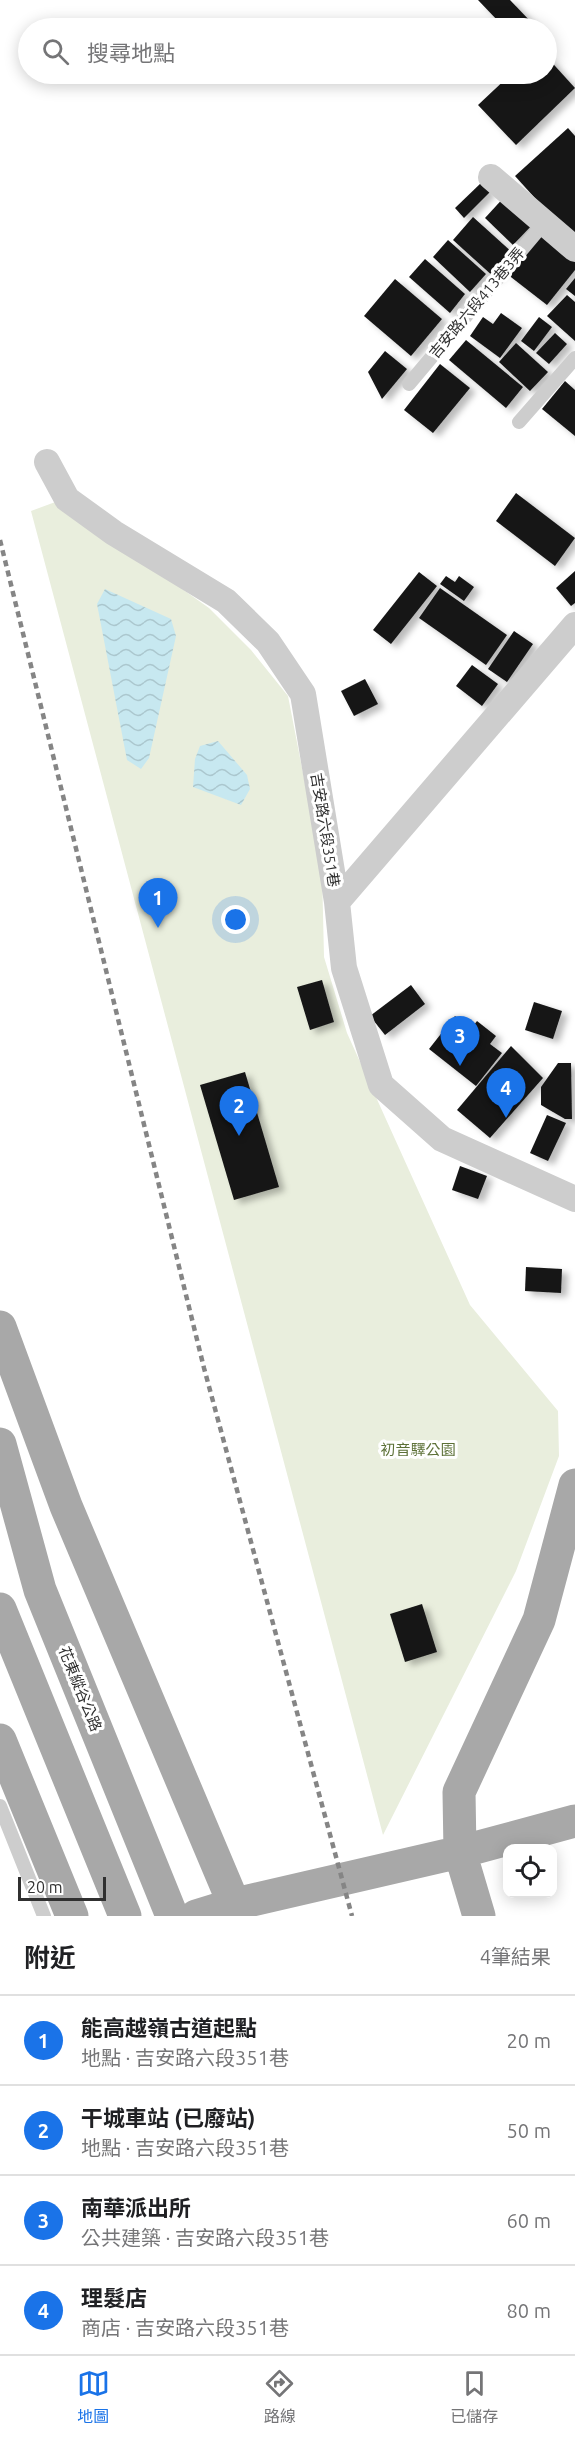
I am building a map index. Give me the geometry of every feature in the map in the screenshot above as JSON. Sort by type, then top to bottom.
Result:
[{"type":"main road","points":[[0,1328],[66,1506],[237,1910]]},
{"type":"main road","name":"花東縱谷公路","points":[[2,1450],[40,1590],[172,1916]]},
{"type":"main road","points":[[478,1916],[460,1852],[459,1792],[538,1620],[575,1485]]},
{"type":"main road","points":[[0,1609],[125,1916]]},
{"type":"main road","points":[[0,1740],[72,1916]]},
{"type":"main road","points":[[196,1916],[237,1910],[575,1821]]},
{"type":"street","points":[[491,177],[575,249]]},
{"type":"street","name":"吉安路六段351巷","points":[[47,462],[67,499],[114,533],[226,601],[268,642],[303,694],[337,902],[344,968],[381,1085],[442,1139],[575,1199]]},
{"type":"street","points":[[337,902],[575,625]]},
{"type":"lane","name":"吉安路六段413巷3弄","points":[[409,384],[545,222]]},
{"type":"lane","points":[[519,422],[575,358]]},
{"type":"lane","points":[[0,1806],[44,1916]]},
{"type":"green space","name":"初音驛公園","points":[[58,501],[209,608],[251,650],[288,696],[322,871],[324,957],[347,1033],[470,1305],[558,1411],[559,1456],[516,1571],[383,1835],[31,511]]},
{"type":"water","points":[[105,589],[171,619],[176,636],[149,758],[141,769],[127,760],[97,604]]},
{"type":"water","points":[[218,741],[247,775],[250,789],[241,805],[193,787],[195,759],[200,746]]},
{"type":"building","points":[[478,0],[510,0],[527,18],[495,18]]},
{"type":"building","points":[[557,68],[575,88],[516,145],[478,105],[500,84],[557,84]]},
{"type":"building","points":[[568,128],[575,136],[575,237],[572,239],[515,176]]},
{"type":"building","points":[[481,183],[490,192],[464,218],[455,208]]},
{"type":"building","points":[[507,194],[536,221],[513,245],[485,218]]},
{"type":"building","points":[[473,217],[515,255],[495,278],[453,240]]},
{"type":"building","points":[[544,228],[575,253],[575,270],[547,305],[507,274]]},
{"type":"building","points":[[448,240],[486,274],[470,292],[433,257]]},
{"type":"building","points":[[425,259],[465,294],[450,313],[409,277]]},
{"type":"building","points":[[575,278],[575,296],[566,289]]},
{"type":"building","points":[[395,279],[442,319],[411,356],[364,316]]},
{"type":"building","points":[[567,295],[575,302],[575,341],[547,316]]},
{"type":"building","points":[[501,313],[522,328],[500,358],[470,336],[483,317],[493,324]]},
{"type":"building","points":[[539,317],[552,327],[534,351],[521,341]]},
{"type":"building","points":[[555,333],[567,344],[549,364],[536,353]]},
{"type":"building","points":[[466,340],[523,387],[506,408],[449,360]]},
{"type":"building","points":[[516,343],[548,372],[530,391],[499,362]]},
{"type":"building","points":[[385,351],[407,369],[382,399],[368,372]]},
{"type":"building","points":[[440,364],[470,388],[433,433],[404,410]]},
{"type":"building","points":[[565,381],[575,390],[575,436],[542,409]]},
{"type":"building","points":[[516,493],[575,538],[555,566],[496,521]]},
{"type":"building","points":[[575,571],[575,603],[571,606],[556,588]]},
{"type":"building","points":[[419,572],[437,586],[391,644],[373,630]]},
{"type":"building","points":[[446,576],[455,582],[459,576],[474,587],[464,601],[440,584]]},
{"type":"building","points":[[440,588],[507,635],[486,665],[419,618]]},
{"type":"building","points":[[514,631],[533,644],[507,682],[488,669]]},
{"type":"building","points":[[472,665],[498,684],[482,706],[456,686]]},
{"type":"building","points":[[365,679],[378,704],[354,716],[341,691]]},
{"type":"building","points":[[322,980],[334,1022],[310,1030],[297,987]]},
{"type":"building","points":[[411,985],[425,1004],[385,1035],[370,1016]]},
{"type":"building","points":[[534,1002],[562,1011],[553,1039],[525,1030]]},
{"type":"building","points":[[455,1016],[471,1029],[477,1021],[496,1036],[490,1044],[502,1053],[476,1086],[429,1049]]},
{"type":"building","points":[[511,1046],[543,1078],[490,1138],[457,1110]]},
{"type":"building","points":[[558,1063],[571,1063],[572,1119],[565,1119],[541,1105],[541,1087]]},
{"type":"building","points":[[245,1072],[279,1187],[234,1200],[200,1085]]},
{"type":"building","points":[[547,1115],[566,1123],[548,1161],[530,1153]]},
{"type":"building","points":[[460,1166],[487,1176],[478,1199],[452,1190]]},
{"type":"building","points":[[526,1267],[562,1269],[561,1293],[525,1291]]},
{"type":"building","points":[[422,1604],[437,1652],[405,1662],[390,1614]]},
{"type":"railway","points":[[0,540],[204,1368],[352,1916]]},
{"type":"place","name":"能高越嶺古道起點","points":[[158,928]]},
{"type":"place","name":"南華派出所","points":[[460,1066]]},
{"type":"place","name":"理髮店","points":[[506,1118]]},
{"type":"place","name":"干城車站 (已廢站)","points":[[239,1136]]}]
